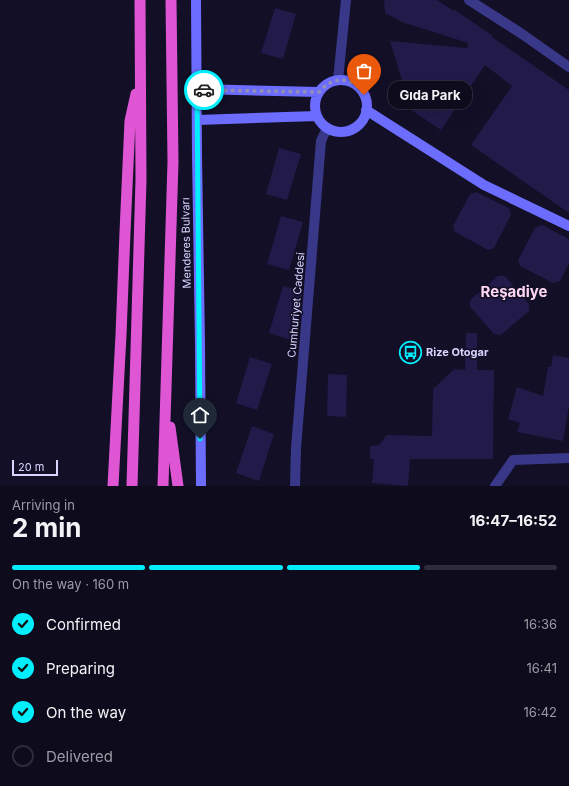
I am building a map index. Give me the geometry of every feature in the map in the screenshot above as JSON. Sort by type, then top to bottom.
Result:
[{"type":"highway","points":[[132,486],[141,180],[140,0]]},
{"type":"highway","points":[[163,486],[173,162],[171,0]]},
{"type":"highway","points":[[113,486],[130,121],[141,76]]},
{"type":"highway","points":[[166,400],[178,486]]},
{"type":"main road","name":"Menderes Bulvarı","points":[[196,0],[201,486]]},
{"type":"main road","points":[[338,80],[346,80],[360,88],[366,102],[366,110],[358,125],[343,132],[327,128],[317,116],[315,108],[315,99],[319,92],[324,86],[338,80]]},
{"type":"main road","points":[[197,89],[319,92]]},
{"type":"main road","points":[[366,110],[484,185],[569,226]]},
{"type":"main road","points":[[197,120],[317,116]]},
{"type":"street","points":[[338,80],[346,0]]},
{"type":"street","points":[[469,0],[522,34],[569,67]]},
{"type":"street","name":"Cumhuriyet Caddesi","points":[[296,486],[296,448],[321,140],[327,128]]},
{"type":"street","points":[[495,486],[513,460],[569,458]]},
{"type":"building","points":[[384,0],[437,0],[454,11],[455,10],[569,90],[569,213],[471,145],[512,86],[485,65],[441,130],[411,110],[390,41],[467,48],[468,43],[402,22],[385,13]]},
{"type":"building","points":[[275,8],[296,14],[283,59],[261,53]]},
{"type":"building","points":[[279,148],[301,154],[287,200],[266,194]]},
{"type":"building","points":[[476,192],[509,208],[511,215],[494,248],[488,250],[455,232],[453,226],[470,194]]},
{"type":"building","points":[[281,216],[303,222],[289,270],[267,264]]},
{"type":"building","points":[[542,225],[569,239],[569,263],[560,281],[553,283],[520,266],[518,260],[535,228]]},
{"type":"building","points":[[498,276],[505,276],[529,304],[529,311],[501,335],[494,334],[470,307],[470,300]]},
{"type":"building","points":[[283,286],[302,291],[301,307],[291,340],[269,333]]},
{"type":"building","points":[[466,333],[477,333],[477,370],[494,370],[493,459],[410,459],[408,486],[372,483],[374,459],[370,459],[370,446],[379,445],[387,435],[432,436],[433,389],[454,369],[465,370]]},
{"type":"building","points":[[553,355],[569,358],[569,406],[563,441],[517,432],[520,423],[508,419],[517,387],[543,396],[548,367],[551,367]]},
{"type":"building","points":[[250,357],[272,364],[257,410],[236,403]]},
{"type":"building","points":[[328,374],[347,375],[346,417],[327,416]]},
{"type":"building","points":[[252,426],[274,434],[259,481],[236,473]]},
{"type":"way so far","points":[[204,90],[319,92],[324,86],[331,82],[346,80],[360,88],[364,95]]},
{"type":"place","name":"Gıda Park","points":[[364,95]]},
{"type":"place","name":"Rize Otogar","points":[[410,352]]},
{"type":"district","name":"Reşadiye","points":[[514,291]]},
{"type":"route","points":[[200,439],[197,89],[204,90]]}]
